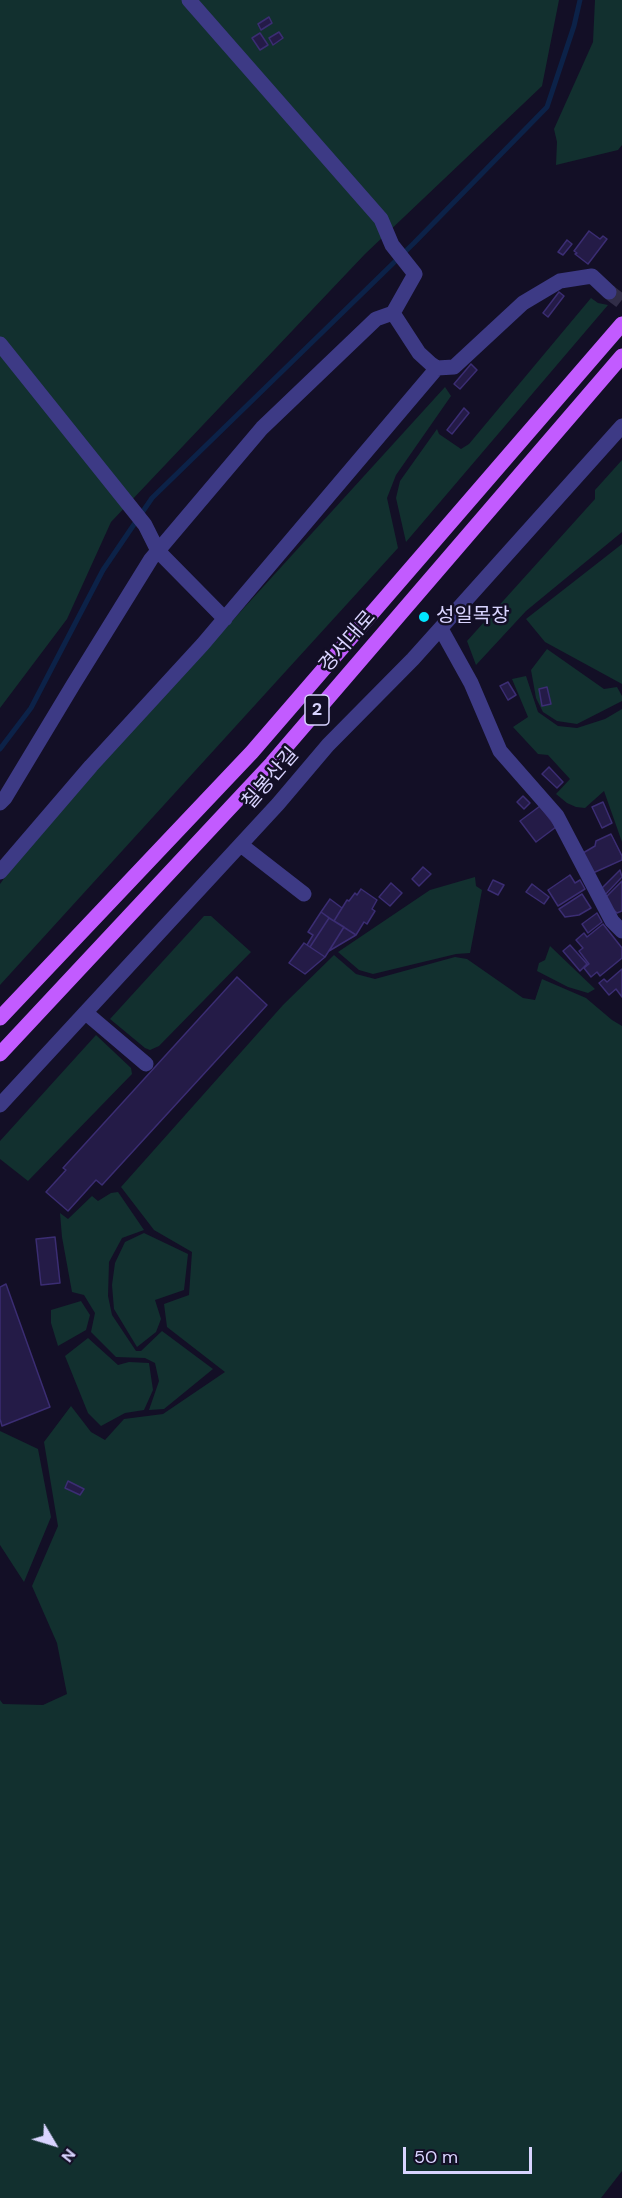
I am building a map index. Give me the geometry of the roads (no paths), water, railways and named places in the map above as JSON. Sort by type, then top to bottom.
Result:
[{"type":"main road","name":"경서대로","points":[[0,1018],[252,752],[622,324]]},
{"type":"main road","name":"경서대로","points":[[0,1054],[272,763],[622,356]]},
{"type":"street","points":[[0,803],[158,551],[262,428],[376,319],[393,313],[415,274],[392,244],[381,219],[189,0]]},
{"type":"street","points":[[393,313],[419,353],[437,368],[453,367],[523,303],[560,281],[592,276],[609,292]]},
{"type":"street","points":[[0,344],[145,525],[158,551],[225,619]]},
{"type":"street","points":[[0,872],[91,766],[225,619],[437,368]]},
{"type":"street","name":"칠봉산길","points":[[0,1105],[241,845],[328,745],[441,629],[571,480],[622,426]]},
{"type":"street","points":[[441,629],[471,683],[500,751],[557,816],[612,921],[622,931]]},
{"type":"street","points":[[241,845],[304,894]]},
{"type":"street","points":[[86,1013],[146,1064]]},
{"type":"waterway","points":[[0,749],[31,708],[103,570],[152,498],[414,243],[547,107],[574,26],[580,0]]},
{"type":"tunnel","points":[[609,292],[622,302]]},
{"type":"place","name":"성일목장","points":[[424,617]]}]
